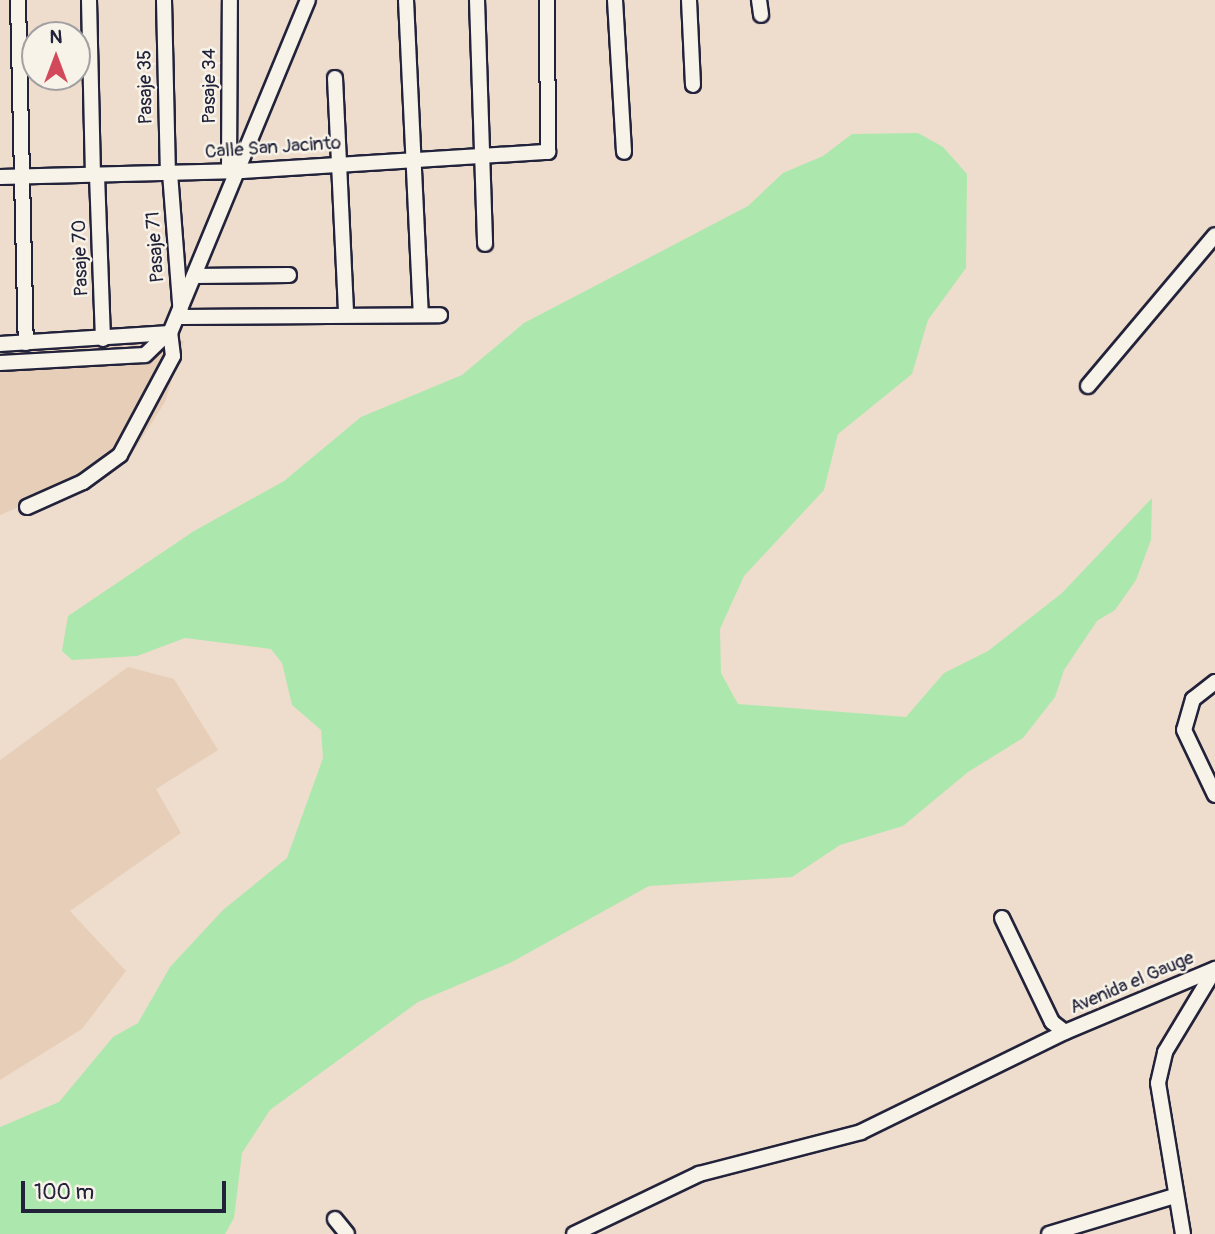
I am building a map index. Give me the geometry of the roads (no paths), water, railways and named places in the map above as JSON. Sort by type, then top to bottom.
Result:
[{"type":"street","points":[[18,0],[20,176],[26,343]]},
{"type":"street","name":"Pasaje 70","points":[[89,0],[103,340]]},
{"type":"street","name":"Pasaje 35","points":[[164,0],[169,173]]},
{"type":"street","name":"Pasaje 34","points":[[230,0],[235,171]]},
{"type":"street","points":[[0,363],[145,355],[168,334],[181,317],[235,171],[308,0]]},
{"type":"street","points":[[406,0],[421,315]]},
{"type":"street","points":[[477,0],[479,156],[485,244]]},
{"type":"street","name":"Calle San Jacinto","points":[[0,177],[235,171],[548,152],[547,0]]},
{"type":"street","points":[[615,0],[624,152]]},
{"type":"street","points":[[689,0],[693,85]]},
{"type":"street","points":[[760,0],[761,15]]},
{"type":"street","points":[[335,78],[346,314]]},
{"type":"street","name":"Pasaje 71","points":[[169,173],[181,317]]},
{"type":"street","points":[[1088,386],[1215,235]]},
{"type":"street","points":[[194,276],[289,275]]},
{"type":"street","points":[[181,317],[440,315]]},
{"type":"street","points":[[0,344],[103,340],[168,334]]},
{"type":"street","points":[[27,507],[83,482],[120,455],[173,356],[168,334]]},
{"type":"street","points":[[1215,682],[1193,699],[1184,730],[1215,795]]},
{"type":"street","points":[[1002,918],[1052,1022],[1065,1032]]},
{"type":"street","points":[[1183,1234],[1158,1083],[1165,1052],[1215,969]]},
{"type":"street","name":"Avenida el Gauge","points":[[574,1234],[699,1174],[861,1132],[1065,1032],[1215,969]]},
{"type":"street","points":[[1049,1234],[1175,1196]]},
{"type":"street","points":[[335,1219],[347,1234]]}]
